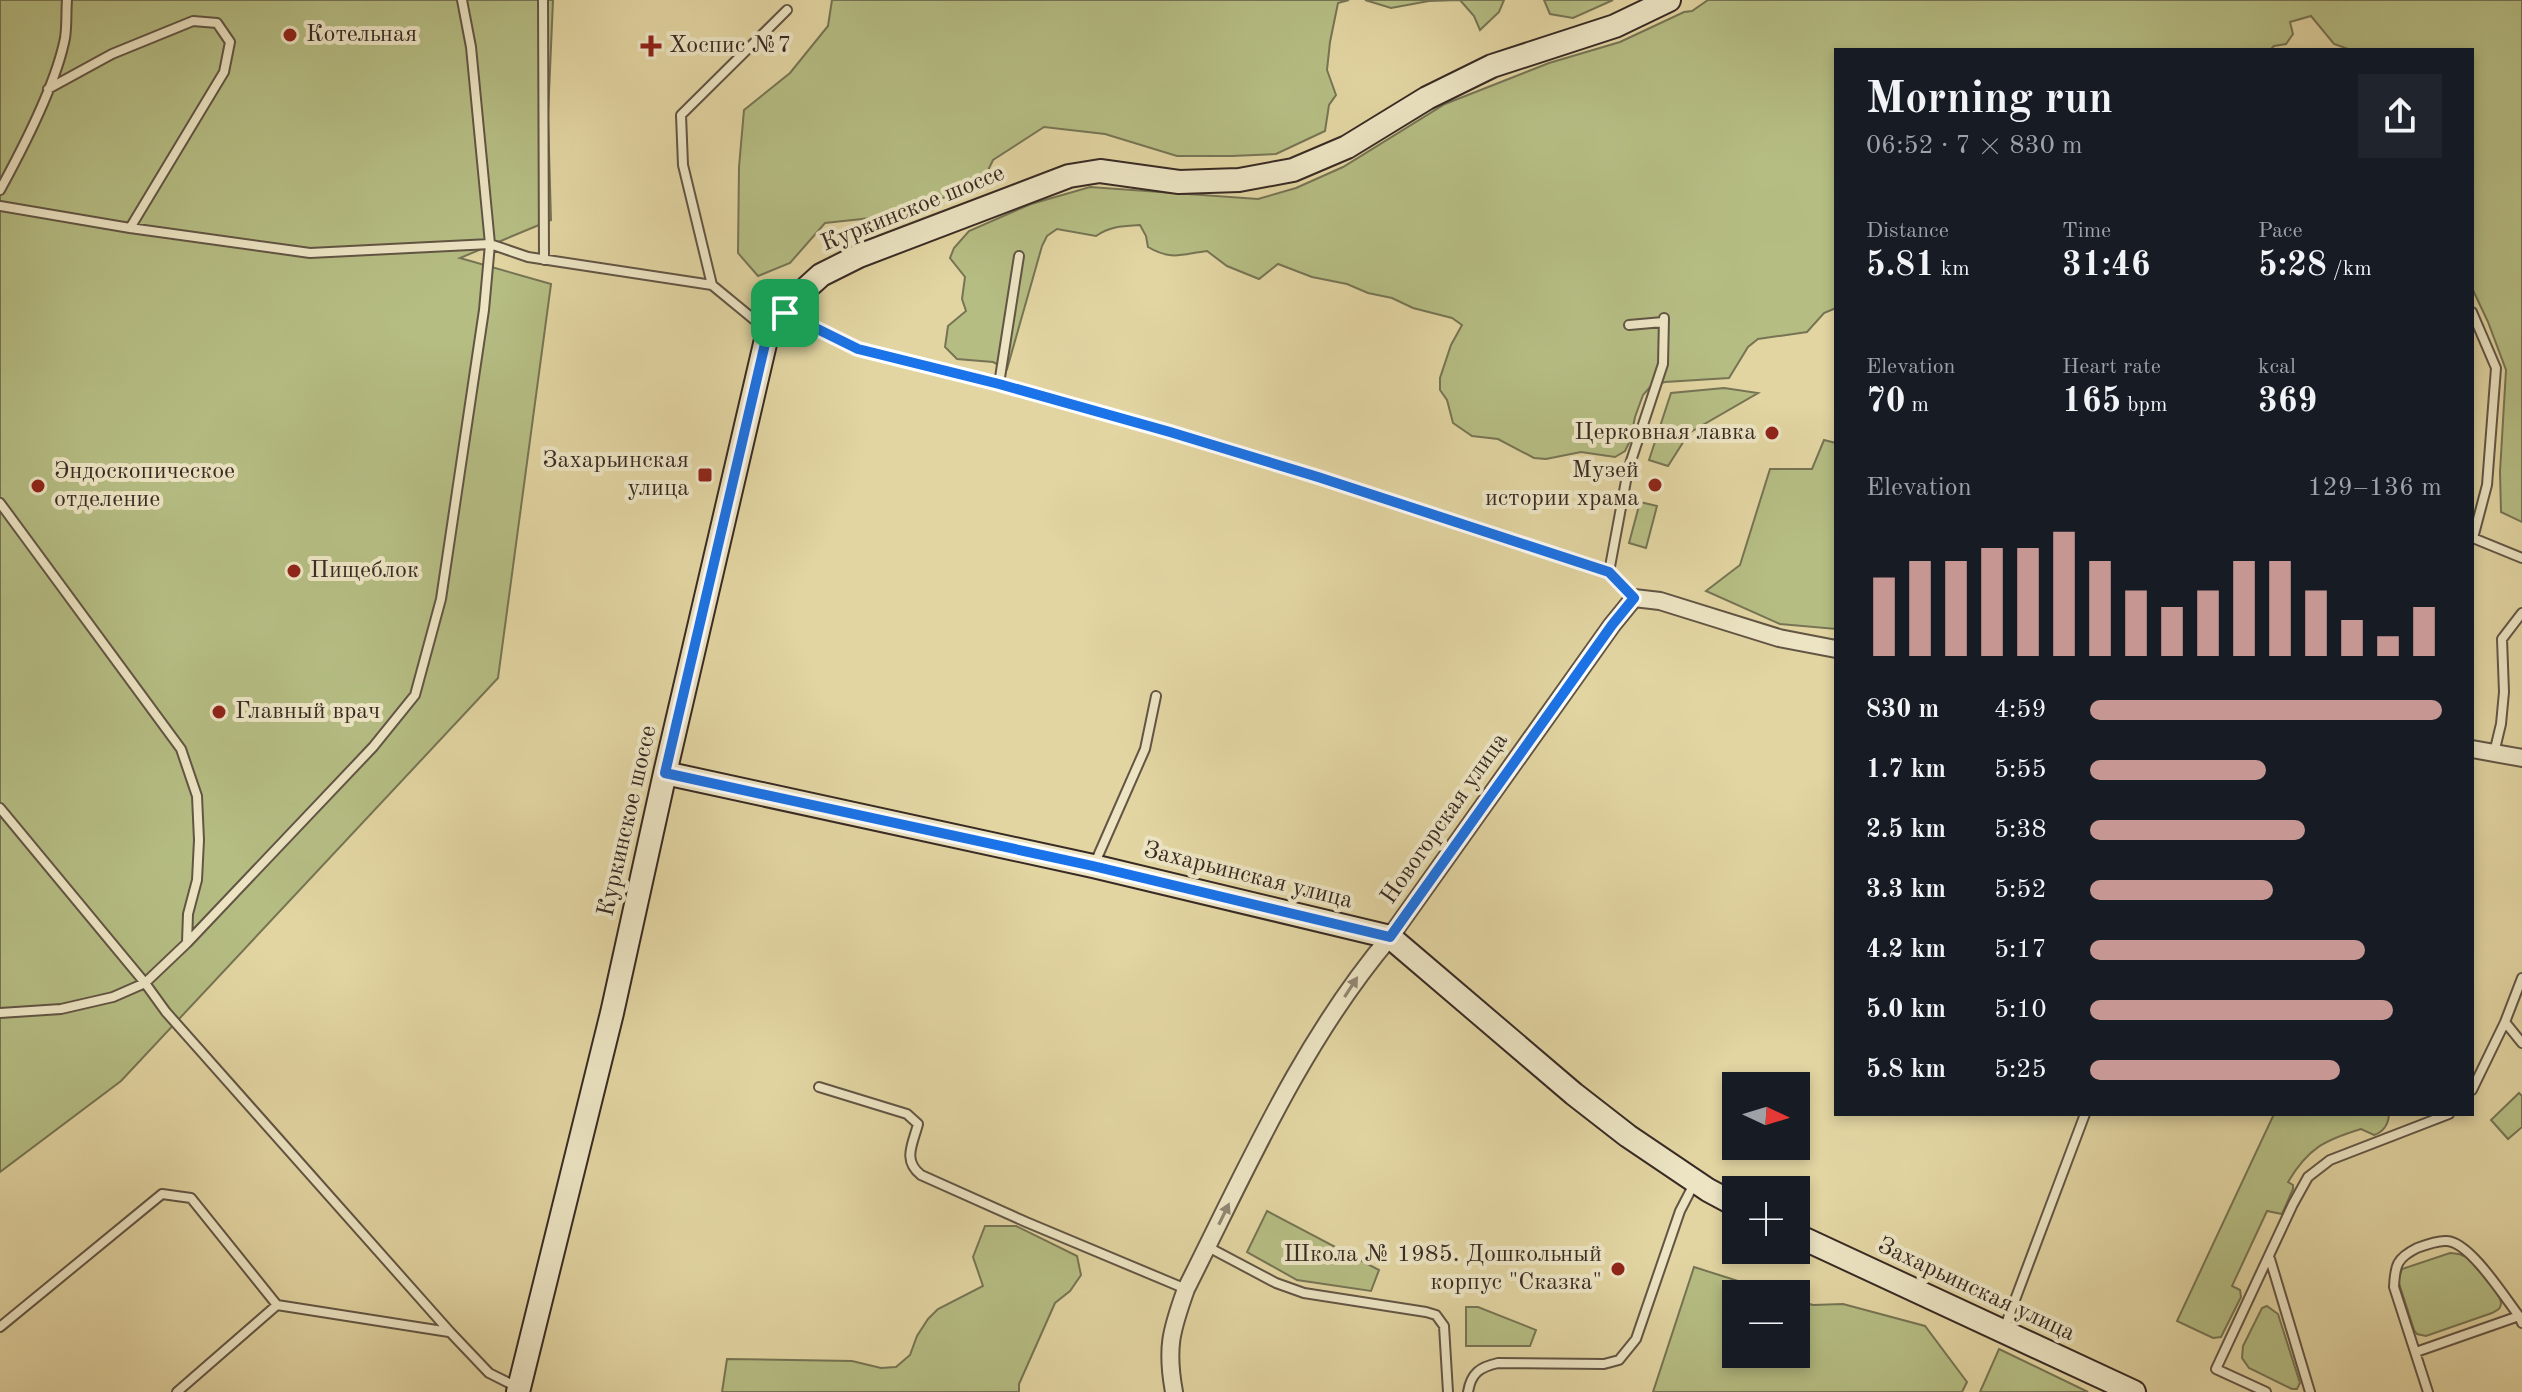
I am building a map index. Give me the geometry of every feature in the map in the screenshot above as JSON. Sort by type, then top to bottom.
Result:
[{"type":"main road","name":"Куркинское шоссе","points":[[519,1390],[609,1028],[768,331],[821,275],[847,262],[1069,176],[1100,171],[1179,182],[1239,180],[1293,170],[1347,147],[1427,98],[1492,66],[1615,26],[1669,0]]},
{"type":"main road","name":"Захарьинская улица","points":[[665,773],[1093,866],[1390,937],[1574,1094],[1628,1136],[1722,1197]]},
{"type":"main road","name":"Захарьинская улица","points":[[1810,1241],[2134,1392]]},
{"type":"street","points":[[1634,598],[1660,601],[1779,638],[1834,649]]},
{"type":"street","name":"Новогорская улица","points":[[1174,1392],[1169,1360],[1171,1335],[1186,1289],[1280,1101],[1360,972],[1390,937],[1634,598]]},
{"type":"street","points":[[2474,749],[2522,758]]},
{"type":"lane","points":[[0,190],[48,89],[65,39],[67,0]]},
{"type":"lane","points":[[0,1013],[61,1009],[113,997],[145,983],[187,943],[373,747],[415,695],[441,599],[484,310],[490,244],[471,47],[462,0]]},
{"type":"lane","points":[[543,0],[544,260]]},
{"type":"lane","points":[[712,285],[683,165],[681,115],[787,10]]},
{"type":"lane","points":[[48,89],[112,54],[193,21],[217,23],[230,42],[224,72],[130,228]]},
{"type":"lane","points":[[0,206],[310,253],[490,244],[544,260],[712,285],[768,331]]},
{"type":"lane","points":[[999,384],[1019,256]]},
{"type":"lane","points":[[785,313],[858,349],[999,384],[1318,477],[1609,572],[1634,598]]},
{"type":"lane","points":[[2474,317],[2496,368],[2487,485],[2474,534]]},
{"type":"lane","points":[[1609,572],[1628,470],[1663,364],[1664,320],[1629,325]]},
{"type":"lane","points":[[0,503],[181,749],[197,796],[199,840],[197,880],[188,914],[187,943]]},
{"type":"lane","points":[[2474,538],[2522,558]]},
{"type":"lane","points":[[2494,753],[2504,692],[2502,639],[2522,613]]},
{"type":"lane","points":[[1093,866],[1145,749],[1156,696]]},
{"type":"lane","points":[[0,808],[166,1012],[450,1332],[489,1373],[519,1390]]},
{"type":"lane","points":[[2474,1086],[2522,978]]},
{"type":"lane","points":[[2505,1022],[2522,1043]]},
{"type":"lane","points":[[819,1087],[907,1114],[918,1124],[909,1160],[913,1169],[921,1175],[1186,1289]]},
{"type":"lane","points":[[2003,1330],[2084,1116]]},
{"type":"lane","points":[[2266,1392],[2216,1369],[2308,1177],[2330,1160],[2444,1116]]},
{"type":"lane","points":[[1468,1392],[1473,1375],[1483,1367],[1498,1363],[1604,1364],[1619,1360],[1636,1339],[1680,1211],[1695,1181]]},
{"type":"lane","points":[[0,1327],[162,1194],[191,1198],[277,1305],[450,1332]]},
{"type":"lane","points":[[2416,1352],[2521,1320],[2467,1250],[2449,1240],[2424,1245],[2404,1255],[2394,1270],[2394,1287],[2428,1392]]},
{"type":"lane","points":[[1208,1247],[1276,1283],[1304,1293],[1436,1315],[1444,1326],[1448,1392]]},
{"type":"lane","points":[[2269,1259],[2310,1392]]},
{"type":"lane","points":[[177,1392],[277,1305]]},
{"type":"green space","points":[[0,0],[553,0],[548,117],[551,220],[460,258],[551,284],[498,678],[121,1081],[0,1172]]},
{"type":"green space","points":[[832,0],[1349,0],[1338,3],[1330,42],[1327,70],[1336,95],[1329,105],[1325,131],[1276,154],[1177,156],[1105,134],[1044,127],[993,160],[981,185],[890,216],[825,223],[790,263],[758,276],[738,253],[739,167],[744,110],[790,73],[828,26]]},
{"type":"green space","points":[[1365,0],[1460,0],[1429,1],[1391,8]]},
{"type":"green space","points":[[1460,0],[1504,0],[1499,12],[1480,30],[1474,16]]},
{"type":"green space","points":[[1544,0],[1613,0],[1573,18],[1550,14]]},
{"type":"green space","points":[[1708,0],[2522,0],[2522,522],[2501,512],[2500,472],[2506,370],[2474,292],[2474,48],[2345,48],[2334,44],[2311,16],[2290,22],[2293,34],[2286,44],[2272,48],[1834,48],[1834,309],[1824,313],[1807,332],[1758,339],[1748,347],[1729,378],[1665,382],[1651,386],[1643,395],[1625,451],[1615,457],[1581,452],[1546,459],[1534,458],[1498,439],[1472,436],[1453,423],[1447,400],[1440,390],[1440,378],[1451,345],[1462,325],[1452,318],[1278,264],[1259,279],[1227,266],[1207,251],[1164,254],[1148,247],[1140,225],[1112,228],[1096,236],[1057,229],[1047,236],[1007,369],[993,362],[957,359],[945,347],[948,326],[966,311],[962,299],[965,277],[950,258],[954,248],[969,231],[1031,204],[1090,187],[1258,199],[1296,188],[1343,167],[1445,104],[1549,63],[1620,42],[1692,11]]},
{"type":"green space","points":[[1724,388],[1758,393],[1689,433],[1668,466],[1649,460],[1671,393]]},
{"type":"green space","points":[[1824,440],[1834,442],[1834,629],[1780,624],[1706,591],[1740,565],[1770,469],[1812,469]]},
{"type":"green space","points":[[1640,502],[1657,506],[1646,548],[1629,543]]},
{"type":"green space","points":[[2519,1093],[2522,1096],[2522,1127],[2508,1139],[2491,1120]]},
{"type":"green space","points":[[2273,1116],[2389,1116],[2386,1125],[2377,1134],[2361,1129],[2348,1133],[2318,1147],[2303,1161],[2288,1182],[2293,1189],[2282,1214],[2267,1211],[2232,1286],[2240,1290],[2241,1297],[2221,1337],[2213,1338],[2177,1321]]},
{"type":"green space","points":[[1267,1211],[1379,1270],[1371,1291],[1297,1280],[1247,1252]]},
{"type":"green space","points":[[985,1226],[1016,1226],[1077,1256],[1081,1275],[1070,1291],[1055,1303],[1019,1384],[1019,1392],[722,1392],[727,1359],[852,1361],[881,1368],[896,1367],[910,1355],[917,1336],[938,1309],[983,1286],[973,1257]]},
{"type":"green space","points":[[2450,1253],[2464,1256],[2473,1264],[2497,1293],[2501,1306],[2492,1313],[2426,1336],[2417,1334],[2398,1280],[2402,1269]]},
{"type":"green space","points":[[1694,1267],[1735,1280],[1722,1280],[1722,1368],[1810,1368],[1810,1304],[1843,1304],[1925,1326],[1967,1382],[1962,1392],[1653,1392]]},
{"type":"green space","points":[[2267,1306],[2278,1314],[2300,1383],[2297,1389],[2249,1368],[2242,1358],[2243,1346],[2262,1308]]},
{"type":"green space","points":[[1466,1307],[1478,1307],[1536,1330],[1530,1346],[1466,1346]]},
{"type":"green space","points":[[1999,1349],[2088,1392],[1980,1392]]},
{"type":"place","name":"Котельная","points":[[290,35]]},
{"type":"place","name":"Хоспис №7","points":[[651,46]]},
{"type":"place","name":"Церковная лавка","points":[[1772,433]]},
{"type":"place","name":"Захарьинская улица","points":[[705,475]]},
{"type":"place","name":"Музей истории храма","points":[[1655,485]]},
{"type":"place","name":"Эндоскопическое отделение","points":[[38,486]]},
{"type":"place","name":"Пищеблок","points":[[294,571]]},
{"type":"place","name":"Главный врач","points":[[219,712]]},
{"type":"place","name":"Школа № 1985. Дошкольный корпус \"Сказка\"","points":[[1618,1269]]},
{"type":"route","points":[[785,313],[858,349],[999,384],[1170,432],[1609,572],[1634,598],[1390,937],[1093,866],[665,773],[768,331],[785,313]]}]
